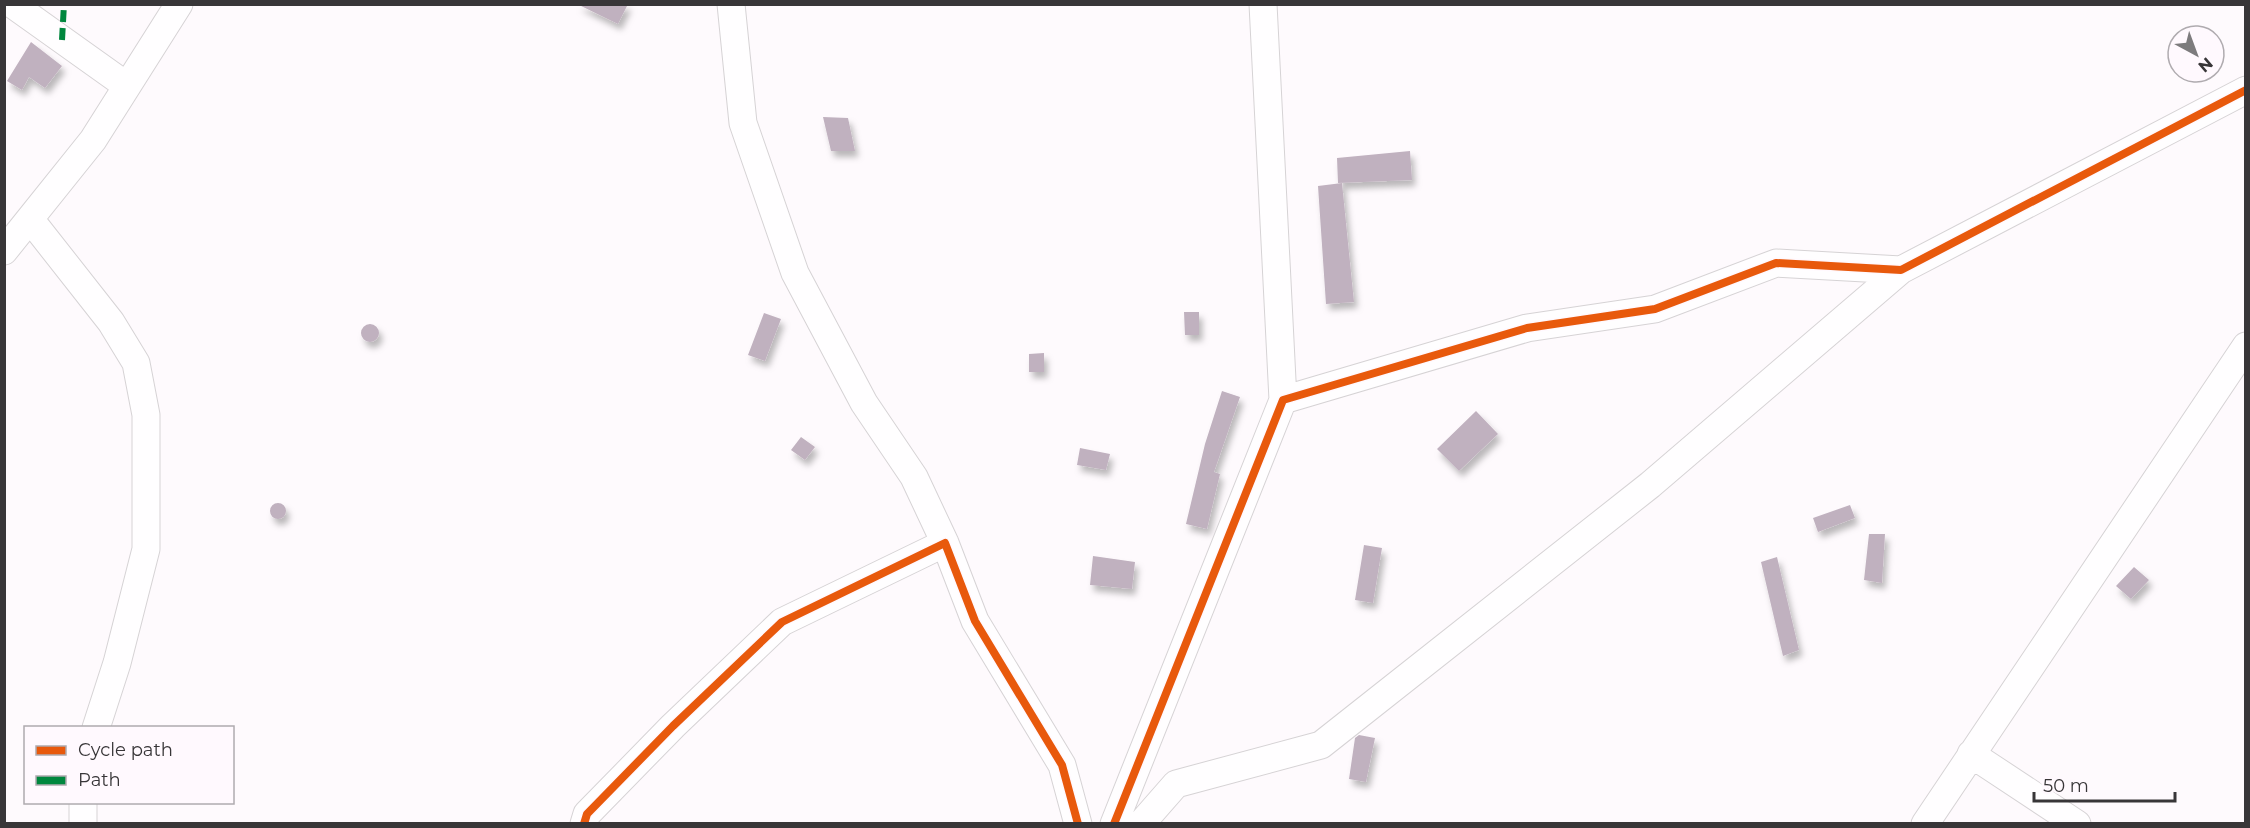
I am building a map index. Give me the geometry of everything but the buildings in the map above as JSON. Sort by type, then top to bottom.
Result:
[{"type":"street","points":[[12,4],[127,86]]},
{"type":"street","points":[[4,251],[93,140],[179,4]]},
{"type":"street","points":[[731,4],[742,123],[795,273],[864,403],[914,477],[945,543],[975,621],[1062,765],[1078,824]]},
{"type":"street","points":[[1114,824],[1283,400],[1263,4]]},
{"type":"street","points":[[1141,824],[1176,784],[1321,745],[1650,485],[1901,270],[2246,90]]},
{"type":"street","points":[[30,219],[111,322],[136,363],[146,415],[146,549],[117,663],[97,726]]},
{"type":"street","points":[[1283,400],[1527,328],[1655,309],[1776,263],[1901,270]]},
{"type":"street","points":[[1925,824],[2244,352]]},
{"type":"street","points":[[584,824],[587,814],[673,726],[782,622],[945,543]]},
{"type":"street","points":[[1971,754],[2077,824]]},
{"type":"street","points":[[83,804],[83,824]]},
{"type":"marked path","points":[[62,40],[64,4]]},
{"type":"cycle path","points":[[1114,824],[1283,400],[1527,328],[1655,309],[1776,263],[1901,270],[2246,90]]},
{"type":"cycle path","points":[[584,824],[587,814],[673,726],[782,622],[945,543],[975,621],[1062,765],[1078,824]]}]
